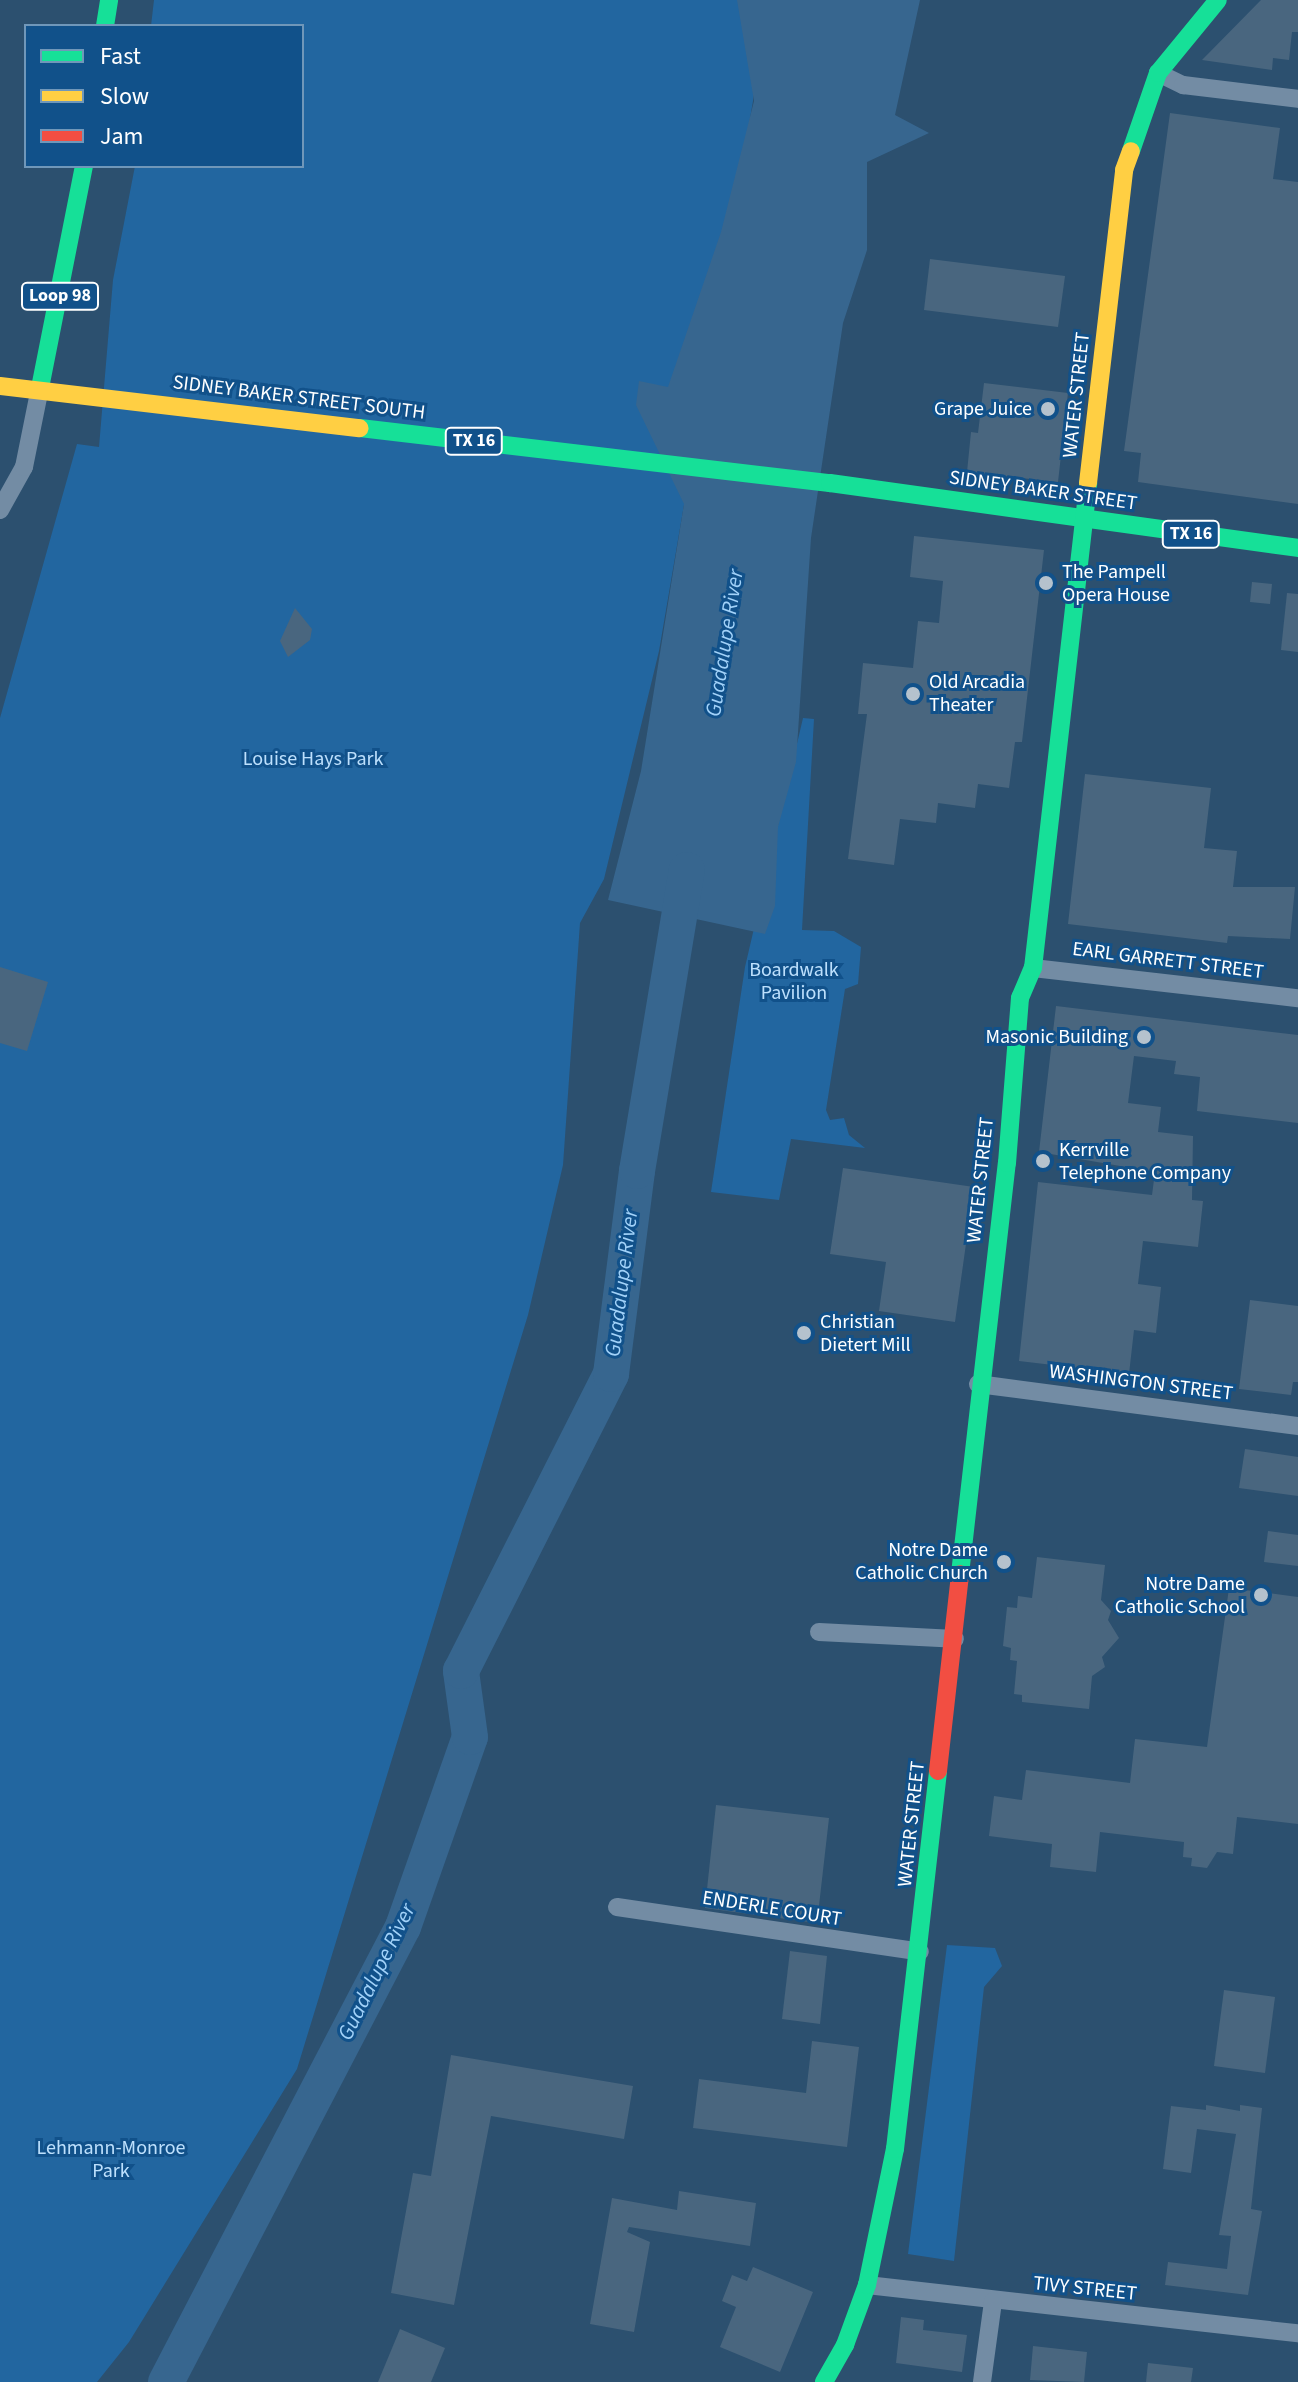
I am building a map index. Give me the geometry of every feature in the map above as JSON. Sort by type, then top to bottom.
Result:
[{"type":"street","points":[[105,24],[109,0]]},
{"type":"street","name":"WATER STREET","points":[[824,2382],[845,2345],[867,2285],[895,2149],[955,1639],[978,1384],[1007,1163],[1020,998],[1033,968],[1124,170],[1158,73],[1218,0]]},
{"type":"street","points":[[1158,73],[1183,85],[1298,99]]},
{"type":"street","name":"Loop 98","points":[[40,388],[84,168]]},
{"type":"street","name":"SIDNEY BAKER STREET SOUTH","points":[[0,386],[40,388],[830,483]]},
{"type":"street","points":[[0,510],[24,467],[40,388]]},
{"type":"street","name":"SIDNEY BAKER STREET","points":[[830,483],[1298,548]]},
{"type":"street","name":"EARL GARRETT STREET","points":[[1033,968],[1298,998]]},
{"type":"street","name":"WASHINGTON STREET","points":[[978,1384],[1298,1426]]},
{"type":"street","points":[[819,1632],[955,1639]]},
{"type":"street","name":"ENDERLE COURT","points":[[617,1907],[920,1952]]},
{"type":"street","name":"TIVY STREET","points":[[867,2285],[993,2302],[1298,2333]]},
{"type":"street","points":[[982,2382],[993,2302]]},
{"type":"green space","name":"Louise Hays Park","points":[[154,0],[761,0],[753,101],[659,651],[604,879],[580,923],[563,1165],[528,1315],[297,2069],[129,2342],[97,2382],[0,2382],[0,718],[77,444],[99,447],[113,280],[135,168],[304,168],[304,24],[151,24]]},
{"type":"green space","name":"Boardwalk Pavilion","points":[[803,718],[814,719],[802,930],[834,931],[861,947],[858,984],[845,989],[826,1110],[830,1120],[844,1118],[849,1135],[865,1148],[791,1139],[779,1200],[711,1192],[745,967]]},
{"type":"green space","points":[[947,1945],[995,1948],[1002,1966],[984,1987],[954,2261],[908,2254]]},
{"type":"water","points":[[737,0],[920,0],[895,115],[929,133],[867,162],[867,250],[843,323],[811,538],[796,762],[778,827],[775,906],[765,934],[608,900],[641,771],[684,504],[636,405],[639,381],[668,387],[721,232],[754,101]]},
{"type":"building","points":[[1261,0],[1298,0],[1298,32],[1292,32],[1289,60],[1273,58],[1272,70],[1202,60]]},
{"type":"building","points":[[1170,113],[1280,128],[1273,179],[1298,182],[1298,504],[1138,482],[1141,453],[1124,451]]},
{"type":"building","points":[[930,259],[1065,276],[1058,327],[924,310]]},
{"type":"building","points":[[984,383],[1068,393],[1058,482],[967,472],[971,432],[978,433]]},
{"type":"building","points":[[914,536],[1044,550],[1022,742],[1015,742],[1009,788],[978,784],[975,808],[938,803],[936,823],[900,819],[894,865],[848,859],[867,714],[858,714],[863,663],[913,668],[918,621],[939,623],[943,581],[910,577]]},
{"type":"building","points":[[1252,582],[1272,584],[1270,604],[1250,602]]},
{"type":"building","points":[[1287,593],[1298,594],[1298,652],[1281,650]]},
{"type":"building","points":[[295,608],[312,629],[310,640],[288,657],[280,641]]},
{"type":"building","points":[[1085,774],[1211,788],[1204,848],[1237,851],[1233,887],[1295,887],[1290,939],[1228,936],[1227,943],[1068,924]]},
{"type":"building","points":[[0,967],[48,982],[27,1051],[0,1043]]},
{"type":"building","points":[[1056,1006],[1298,1035],[1298,1123],[1197,1111],[1200,1077],[1174,1074],[1176,1061],[1134,1056],[1128,1103],[1161,1107],[1158,1132],[1193,1136],[1192,1200],[1203,1201],[1198,1247],[1143,1241],[1138,1284],[1161,1287],[1156,1333],[1134,1330],[1129,1374],[1019,1361],[1038,1182],[1152,1195],[1155,1172],[1039,1152]]},
{"type":"building","points":[[843,1168],[974,1187],[955,1322],[879,1311],[886,1262],[830,1254]]},
{"type":"building","points":[[1250,1300],[1298,1306],[1298,1382],[1293,1382],[1291,1395],[1239,1389]]},
{"type":"building","points":[[1245,1449],[1298,1457],[1298,1496],[1239,1488]]},
{"type":"building","points":[[1268,1531],[1298,1535],[1298,1566],[1264,1562]]},
{"type":"building","points":[[1037,1557],[1105,1565],[1101,1600],[1111,1611],[1108,1620],[1119,1638],[1102,1657],[1105,1667],[1092,1676],[1089,1709],[1022,1702],[1022,1695],[1014,1694],[1017,1661],[1010,1660],[1011,1648],[1003,1646],[1007,1607],[1017,1608],[1018,1596],[1032,1598]]},
{"type":"building","points":[[1229,1588],[1298,1597],[1298,1824],[1237,1817],[1233,1854],[1217,1852],[1207,1868],[1191,1866],[1192,1858],[1183,1857],[1184,1842],[1100,1832],[1096,1872],[1050,1867],[1052,1844],[989,1836],[994,1796],[1022,1800],[1026,1770],[1130,1783],[1135,1739],[1207,1747]]},
{"type":"building","points":[[716,1805],[829,1818],[817,1923],[705,1908]]},
{"type":"building","points":[[790,1951],[827,1956],[820,2024],[782,2019]]},
{"type":"building","points":[[1224,1990],[1275,1997],[1265,2073],[1214,2066]]},
{"type":"building","points":[[812,2041],[859,2047],[847,2147],[693,2128],[699,2079],[806,2093]]},
{"type":"building","points":[[451,2055],[633,2086],[624,2139],[491,2116],[454,2305],[391,2293],[413,2173],[431,2176]]},
{"type":"building","points":[[1206,2105],[1240,2111],[1240,2105],[1262,2108],[1251,2209],[1262,2211],[1248,2295],[1165,2285],[1168,2262],[1227,2269],[1231,2236],[1219,2235],[1236,2134],[1197,2129],[1191,2173],[1163,2169],[1171,2106],[1206,2110]]},
{"type":"building","points":[[679,2191],[756,2203],[750,2246],[629,2227],[627,2232],[650,2242],[634,2332],[590,2324],[612,2198],[677,2210]]},
{"type":"building","points":[[753,2267],[813,2292],[780,2372],[720,2347],[736,2307],[722,2301],[732,2275],[747,2281]]},
{"type":"building","points":[[901,2317],[924,2320],[923,2330],[967,2335],[962,2372],[896,2363]]},
{"type":"building","points":[[400,2329],[445,2348],[431,2382],[378,2382]]},
{"type":"building","points":[[1033,2346],[1087,2352],[1084,2382],[1030,2380]]},
{"type":"building","points":[[1148,2363],[1193,2368],[1191,2382],[1146,2382]]},
{"type":"waterway","name":"Guadalupe River","points":[[166,2382],[403,1927],[470,1737],[461,1671],[611,1374],[637,1171],[687,870]]},
{"type":"traffic: fast","points":[[105,24],[109,0]]},
{"type":"traffic: fast","points":[[1131,151],[1158,73],[1218,0]]},
{"type":"traffic: fast","points":[[40,388],[84,168]]},
{"type":"traffic: fast","points":[[360,428],[830,483],[1298,548]]},
{"type":"traffic: fast","points":[[960,1574],[1007,1163],[1020,998],[1033,968],[1088,483]]},
{"type":"traffic: fast","points":[[824,2382],[845,2345],[867,2285],[895,2149],[938,1771]]},
{"type":"traffic: slow","points":[[1088,483],[1124,170],[1131,151]]},
{"type":"traffic: slow","points":[[0,386],[360,428]]},
{"type":"traffic: jam","points":[[938,1771],[960,1574]]},
{"type":"place","name":"Grape Juice","points":[[1048,409]]},
{"type":"place","name":"The Pampell Opera House","points":[[1046,583]]},
{"type":"place","name":"Old Arcadia Theater","points":[[913,694]]},
{"type":"place","name":"Masonic Building","points":[[1144,1037]]},
{"type":"place","name":"Kerrville Telephone Company","points":[[1043,1161]]},
{"type":"place","name":"Christian Dietert Mill","points":[[804,1333]]},
{"type":"place","name":"Notre Dame Catholic Church","points":[[1004,1562]]},
{"type":"place","name":"Notre Dame Catholic School","points":[[1261,1595]]},
{"type":"park label","name":"Lehmann-Monroe Park","points":[[111,2160]]}]
